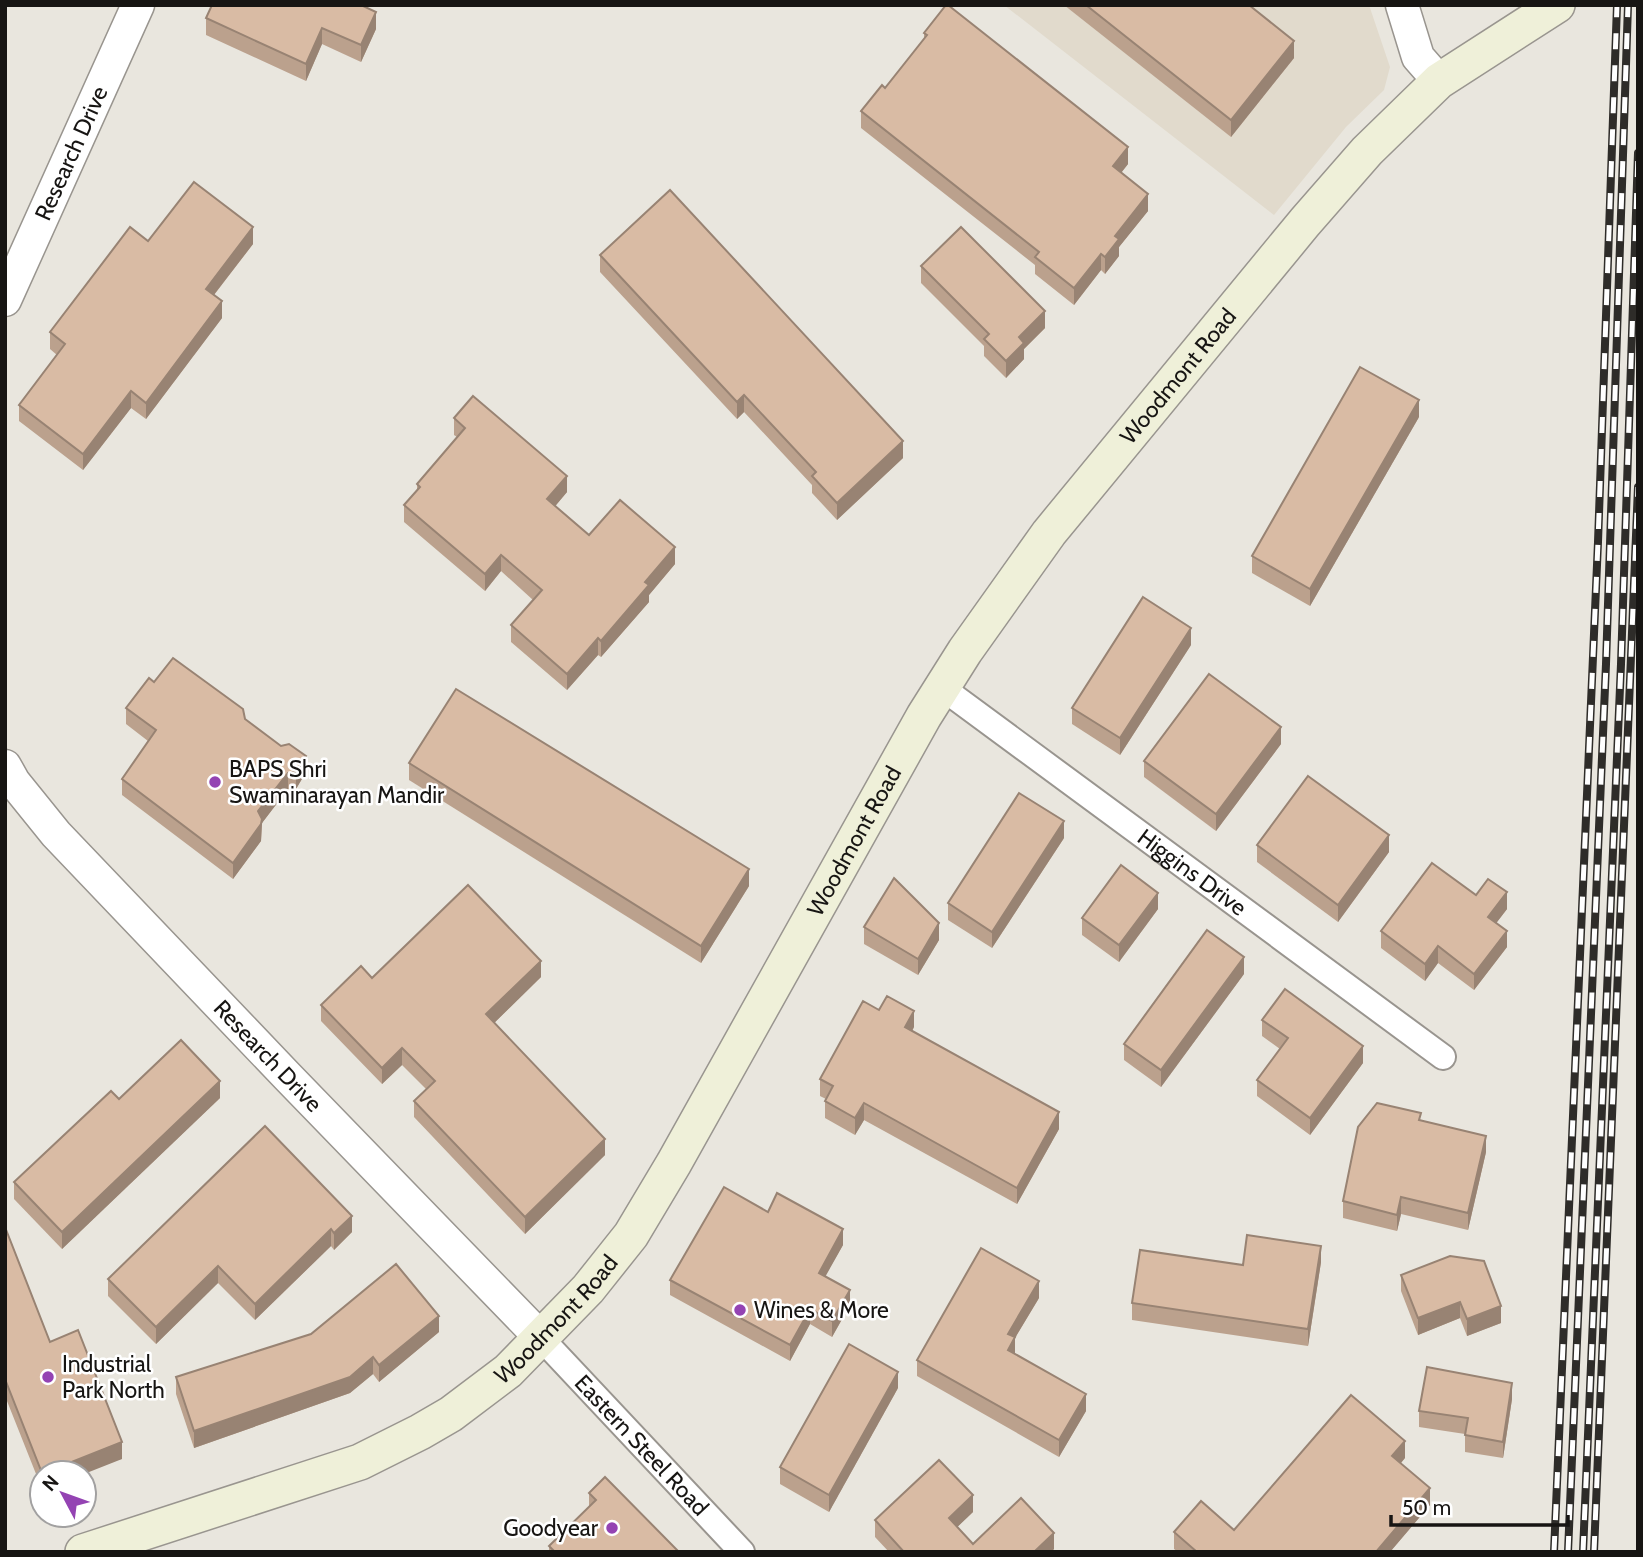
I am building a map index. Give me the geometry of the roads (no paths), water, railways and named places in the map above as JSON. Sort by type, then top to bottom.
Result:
[{"type":"main road","name":"Woodmont Road","points":[[83,1552],[360,1462],[451,1414],[508,1371],[588,1289],[631,1234],[674,1163],[941,687],[1049,533],[1305,222],[1367,151],[1439,81],[1557,5]]},
{"type":"street","name":"Research Drive","points":[[5,300],[138,5]]},
{"type":"street","points":[[1402,5],[1419,57],[1439,81]]},
{"type":"street","name":"Higgins Drive","points":[[941,687],[1443,1057]]},
{"type":"street","name":"Research Drive","points":[[5,766],[14,782],[56,834],[541,1338]]},
{"type":"street","name":"Eastern Steel Road","points":[[541,1338],[742,1552]]},
{"type":"railway","points":[[1554,1552],[1598,542],[1617,5]]},
{"type":"railway","points":[[1568,1552],[1606,664],[1628,5]]},
{"type":"railway","points":[[1583,1552],[1621,664],[1638,153]]},
{"type":"railway","points":[[1594,1552],[1638,487]]},
{"type":"place","name":"BAPS Shri Swaminarayan Mandir","points":[[215,782]]},
{"type":"place","name":"Wines & More","points":[[740,1310]]},
{"type":"place","name":"Industrial Park North","points":[[48,1377]]},
{"type":"place","name":"Goodyear","points":[[612,1528]]}]
